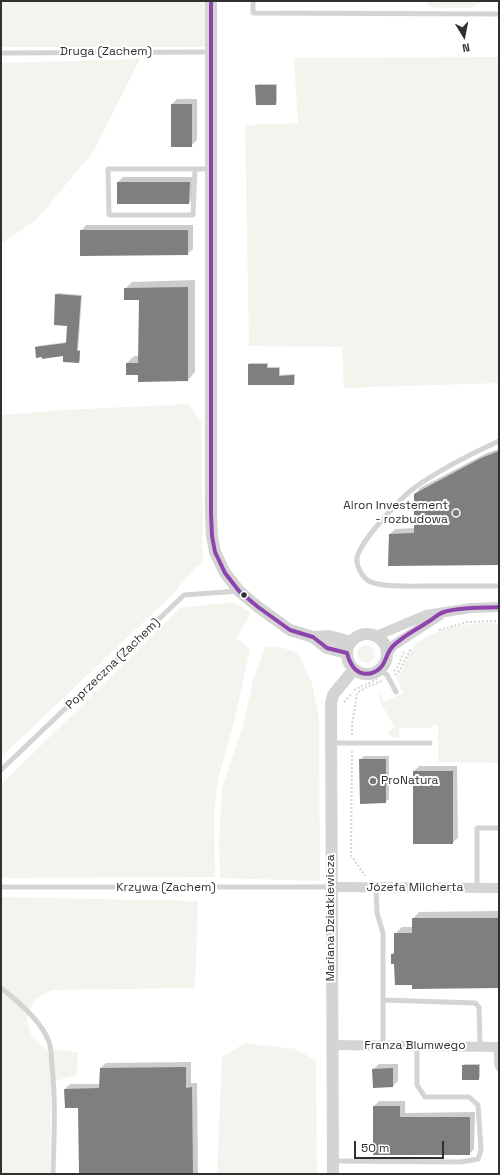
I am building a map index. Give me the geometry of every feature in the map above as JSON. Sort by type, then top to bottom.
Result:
[{"type":"street","points":[[211,1],[212,536],[215,552],[225,573],[239,591],[290,630],[313,637],[328,648],[349,648]]},
{"type":"street","points":[[376,636],[384,645],[386,653],[384,664],[385,674],[361,673],[354,669],[348,662],[349,648],[355,638],[363,634],[376,636],[426,615],[471,608],[499,607]]},
{"type":"street","points":[[386,653],[413,631],[444,612]]},
{"type":"street","name":"Mariana Dziatkiewicza","points":[[333,1174],[330,703],[333,695],[354,669]]},
{"type":"street","name":"Józefa Milcherta","points":[[331,888],[499,888]]},
{"type":"street","name":"Franza Blumwego","points":[[332,1045],[497,1047]]},
{"type":"lane","points":[[253,1],[253,13],[499,14]]},
{"type":"lane","name":"Druga (Zachem)","points":[[1,53],[211,52]]},
{"type":"lane","points":[[195,169],[193,215],[109,215],[108,169],[195,169],[211,169]]},
{"type":"lane","points":[[499,441],[467,456],[414,489],[386,515],[360,549],[357,559],[358,568],[362,575],[369,581],[379,584],[405,586],[499,586]]},
{"type":"lane","name":"Poprzeczna (Zachem)","points":[[1,770],[184,595],[239,591]]},
{"type":"lane","points":[[385,674],[396,692]]},
{"type":"lane","points":[[330,743],[430,742]]},
{"type":"lane","points":[[477,888],[477,828],[498,828]]},
{"type":"lane","name":"Krzywa (Zachem)","points":[[1,887],[331,888]]},
{"type":"lane","points":[[376,888],[377,913],[383,933],[383,1046]]},
{"type":"lane","points":[[1,988],[15,998],[36,1021],[50,1044],[54,1088],[53,1174]]},
{"type":"lane","points":[[383,1000],[475,1003],[479,1007],[480,1046]]},
{"type":"lane","points":[[333,1161],[461,1162],[478,1159],[481,1150],[478,1105],[469,1097],[425,1097],[417,1085],[417,1046]]},
{"type":"lane","points":[[497,1047],[497,1066],[499,1069]]},
{"type":"path","points":[[462,620],[475,618]]},
{"type":"path","points":[[434,632],[461,624],[499,621]]},
{"type":"path","points":[[365,887],[365,876],[351,855],[352,726],[357,693],[385,674],[400,670],[412,646]]},
{"type":"path","points":[[342,708],[355,689],[397,668],[406,649]]},
{"type":"shaded area","points":[[1,1],[205,1],[205,47],[1,47]]},
{"type":"shaded area","points":[[425,1],[483,1],[469,8],[437,8],[429,6]]},
{"type":"shaded area","points":[[499,57],[499,383],[344,388],[342,347],[249,346],[245,125],[298,123],[294,58]]},
{"type":"shaded area","points":[[140,59],[93,152],[38,218],[1,244],[1,63]]},
{"type":"shaded area","points":[[189,404],[201,421],[203,562],[196,567],[171,596],[1,757],[1,415],[64,410]]},
{"type":"shaded area","points":[[233,602],[251,613],[236,638],[250,649],[234,722],[218,780],[214,813],[215,877],[1,878],[1,785],[180,608]]},
{"type":"shaded area","points":[[479,623],[499,623],[499,763],[438,762],[438,725],[432,725],[432,728],[399,728],[399,738],[391,737],[387,732],[395,727],[380,702],[380,690],[384,702],[403,693],[396,677],[403,668],[411,650],[424,638],[442,630]]},
{"type":"shaded area","points":[[366,645],[372,648],[375,654],[372,660],[366,663],[360,660],[357,654],[360,648]]},
{"type":"shaded area","points":[[266,646],[283,648],[298,653],[312,683],[319,718],[320,881],[220,878],[219,842],[222,788],[242,729],[254,677]]},
{"type":"shaded area","points":[[1,897],[198,901],[195,988],[52,990],[35,999],[27,1019],[32,1037],[45,1049],[78,1052],[77,1075],[51,1082],[50,1174],[1,1174]]},
{"type":"shaded area","points":[[245,1043],[296,1049],[316,1061],[317,1174],[217,1174],[222,1057]]},
{"type":"building","points":[[255,85],[276,85],[276,105],[256,105]]},
{"type":"building","points":[[171,104],[192,104],[192,147],[171,147]]},
{"type":"building","points":[[117,182],[190,182],[189,204],[117,204]]},
{"type":"building","points":[[80,230],[188,230],[188,255],[80,256]]},
{"type":"building","points":[[188,287],[188,381],[138,382],[138,375],[126,375],[126,363],[138,363],[139,300],[124,300],[124,288]]},
{"type":"building","points":[[55,294],[81,296],[77,351],[80,351],[79,363],[63,362],[63,356],[42,359],[42,357],[36,358],[35,347],[66,343],[67,326],[54,325]]},
{"type":"building","points":[[248,364],[267,364],[267,368],[279,368],[279,376],[294,375],[294,385],[248,385]]},
{"type":"building","name":"Airon Investement - rozbudowa","points":[[499,451],[499,565],[388,566],[389,534],[414,533],[414,494],[481,458]]},
{"type":"building","name":"ProNatura","points":[[359,759],[386,759],[386,803],[360,804]]},
{"type":"building","points":[[413,771],[453,771],[453,844],[413,844]]},
{"type":"building","points":[[412,918],[499,918],[499,988],[412,989],[412,985],[395,985],[394,964],[391,964],[391,954],[394,954],[394,933],[412,933]]},
{"type":"building","points":[[462,1065],[479,1065],[479,1080],[462,1080]]},
{"type":"building","points":[[186,1067],[186,1088],[192,1087],[193,1174],[79,1174],[78,1108],[65,1108],[64,1089],[99,1088],[100,1068]]},
{"type":"building","points":[[393,1068],[393,1087],[373,1088],[372,1069]]},
{"type":"building","points":[[373,1106],[400,1106],[400,1117],[470,1117],[470,1155],[373,1155]]},
{"type":"transit line","points":[[211,1],[211,514],[212,536],[215,552],[225,573],[239,591],[258,607],[290,630],[313,637],[327,648],[347,653],[352,666],[358,672],[367,674],[377,671],[383,665],[390,650],[397,642],[441,613],[464,608],[499,607]]},
{"type":"place","name":"Airon Investement - rozbudowa","points":[[456,513]]},
{"type":"place","name":"ProNatura","points":[[373,781]]}]
